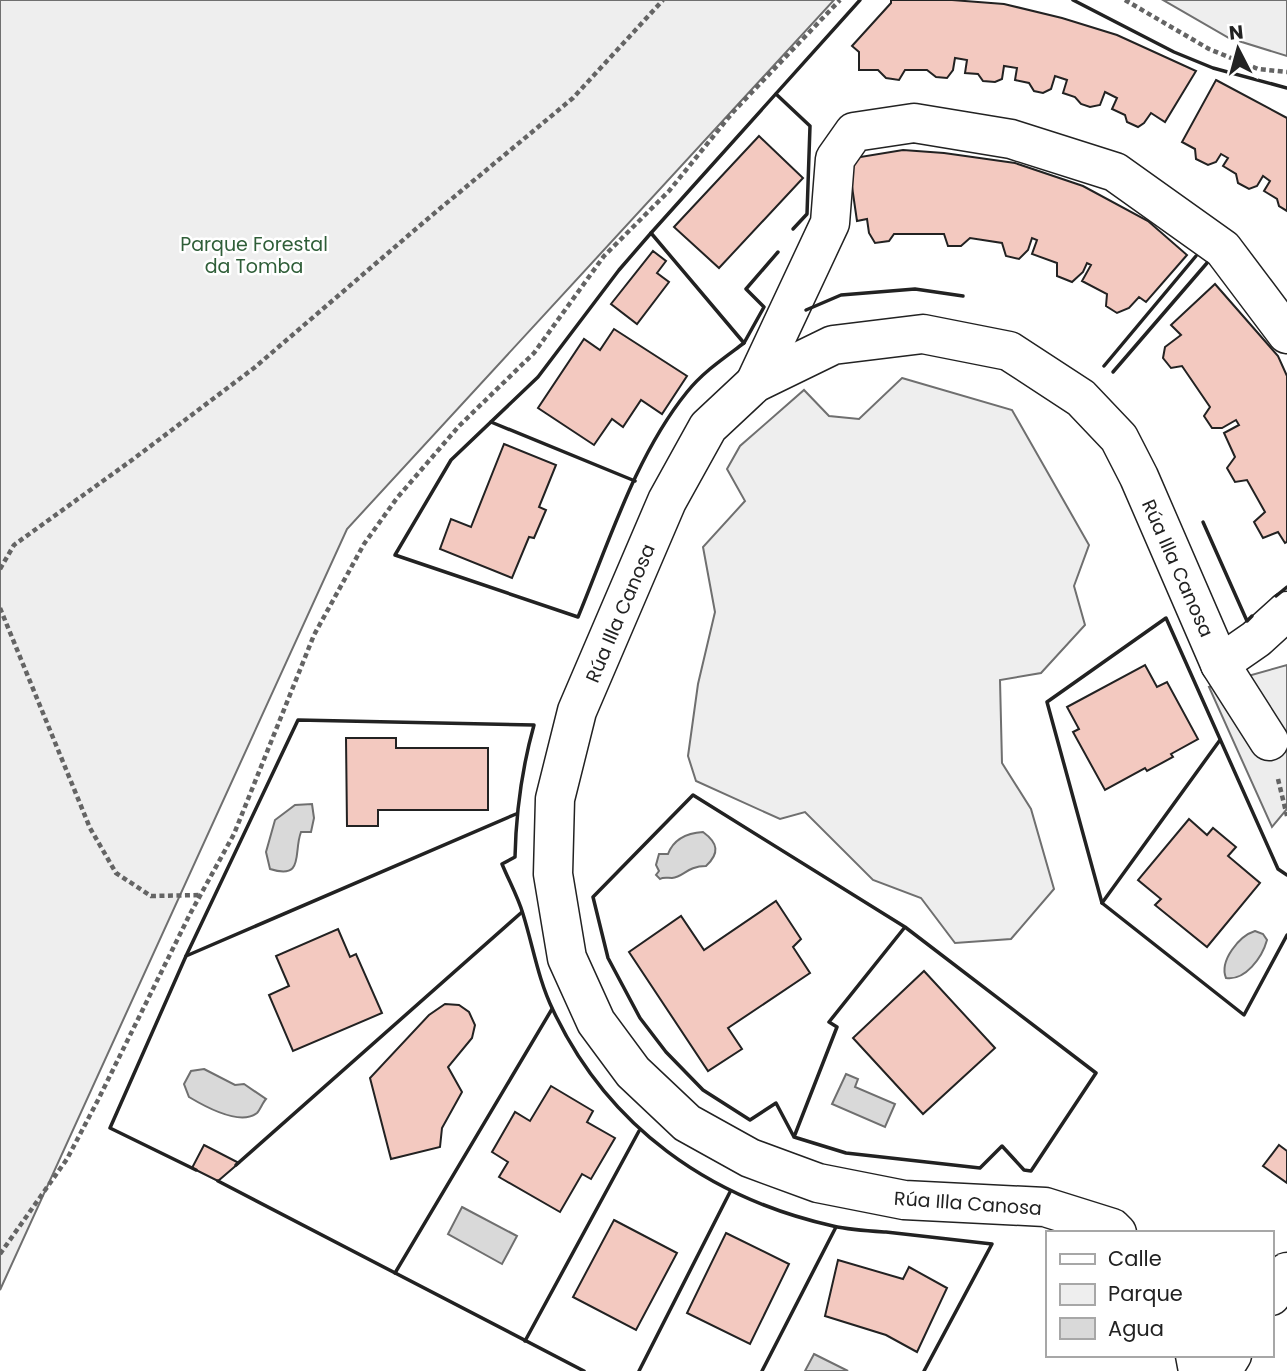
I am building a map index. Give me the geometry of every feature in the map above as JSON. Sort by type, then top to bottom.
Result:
[{"type":"street","points":[[755,383],[830,223],[835,159],[854,132],[914,123],[1011,139],[1115,172],[1223,248],[1287,334]]},
{"type":"street","name":"Rúa Illa Canosa","points":[[1115,1231],[1045,1207],[904,1200],[818,1183],[750,1158],[687,1123],[633,1072],[596,1022],[567,958],[553,874],[555,799],[578,711],[667,500],[708,427],[755,383],[833,345],[923,334],[1009,351],[1081,398],[1119,438],[1139,477],[1220,664],[1269,741]]},
{"type":"street","points":[[1220,664],[1256,639],[1287,611]]},
{"type":"street","points":[[1273,1293],[1287,1272]]},
{"type":"path","points":[[0,569],[14,545],[254,368],[573,98],[663,0]]},
{"type":"path","points":[[0,1254],[67,1159],[200,895],[234,834],[314,635],[363,544],[397,498],[459,426],[534,353],[604,256],[669,191],[733,112],[840,0]]},
{"type":"path","points":[[1125,0],[1209,48],[1258,69],[1287,72]]},
{"type":"path","points":[[0,608],[90,828],[116,873],[151,896],[200,895]]},
{"type":"green space","name":"Parque Forestal da Tomba","points":[[0,0],[834,0],[347,529],[0,1290]]},
{"type":"green space","points":[[1163,0],[1287,0],[1287,56],[1229,38]]},
{"type":"green space","points":[[902,378],[1012,410],[1089,545],[1074,586],[1085,625],[1041,673],[1000,680],[1002,763],[1031,809],[1054,889],[1011,939],[955,943],[921,898],[873,880],[805,812],[780,819],[696,781],[688,756],[698,684],[715,612],[703,547],[745,501],[727,469],[740,446],[804,390],[829,416],[859,419]]},
{"type":"shaded area","points":[[1287,665],[1287,809],[1272,827],[1209,687]]},
{"type":"water","points":[[312,804],[314,818],[311,832],[301,832],[293,868],[288,871],[270,869],[266,852],[275,820],[295,805]]},
{"type":"water","points":[[703,832],[712,840],[715,848],[714,857],[706,866],[694,868],[672,878],[660,879],[656,875],[659,871],[656,865],[659,854],[668,854],[682,837]]},
{"type":"water","points":[[1255,931],[1263,934],[1267,940],[1261,954],[1246,972],[1240,976],[1226,978],[1225,964],[1232,950],[1243,938]]},
{"type":"water","points":[[204,1069],[235,1085],[244,1084],[266,1099],[258,1112],[250,1116],[232,1116],[189,1097],[184,1084],[191,1071]]},
{"type":"water","points":[[846,1074],[858,1079],[855,1087],[895,1104],[885,1127],[832,1104]]},
{"type":"water","points":[[462,1207],[517,1236],[502,1264],[448,1234]]},
{"type":"water","points":[[814,1354],[848,1371],[805,1371]]},
{"type":"building","points":[[891,0],[952,0],[1004,4],[1117,35],[1196,71],[1165,122],[1151,113],[1138,127],[1127,122],[1125,115],[1112,109],[1117,98],[1105,92],[1100,105],[1090,107],[1063,93],[1067,80],[1055,76],[1051,89],[1043,93],[1034,91],[1029,83],[1015,80],[1017,68],[1004,66],[1002,79],[995,82],[983,81],[978,74],[965,73],[967,60],[955,58],[953,70],[947,78],[936,77],[927,70],[905,70],[899,80],[886,78],[878,70],[859,70],[859,52],[852,46]]},
{"type":"building","points":[[1216,80],[1287,118],[1287,211],[1279,206],[1277,199],[1264,191],[1270,181],[1263,176],[1257,186],[1249,189],[1238,183],[1236,174],[1223,166],[1228,158],[1221,154],[1216,162],[1208,165],[1196,159],[1195,149],[1182,142]]},
{"type":"building","points":[[759,136],[803,178],[719,268],[674,227]]},
{"type":"building","points":[[903,150],[1015,163],[1083,186],[1148,221],[1187,255],[1146,302],[1139,297],[1129,308],[1117,313],[1106,306],[1107,294],[1082,281],[1091,265],[1087,263],[1083,272],[1072,282],[1057,276],[1057,263],[1032,254],[1037,240],[1032,238],[1028,250],[1019,259],[1006,256],[1002,243],[970,238],[961,246],[948,246],[944,234],[894,234],[889,241],[875,243],[869,233],[867,219],[857,221],[848,159]]},
{"type":"building","points":[[653,251],[666,261],[657,273],[669,282],[637,324],[611,304]]},
{"type":"building","points":[[1215,284],[1278,356],[1287,376],[1285,543],[1278,532],[1263,538],[1254,522],[1265,512],[1247,480],[1235,482],[1227,468],[1235,457],[1224,433],[1239,425],[1236,420],[1222,428],[1212,428],[1204,416],[1210,407],[1182,366],[1171,368],[1163,358],[1165,347],[1181,335],[1171,325]]},
{"type":"building","points":[[614,329],[687,376],[662,414],[641,400],[623,427],[612,419],[594,445],[538,408],[584,339],[600,350]]},
{"type":"building","points":[[504,444],[556,465],[539,507],[546,510],[534,538],[529,537],[512,578],[440,549],[451,519],[471,527]]},
{"type":"building","points":[[1145,665],[1157,687],[1167,682],[1198,739],[1171,754],[1173,757],[1147,771],[1145,768],[1105,790],[1073,732],[1079,729],[1067,707]]},
{"type":"building","points":[[346,738],[396,738],[396,748],[488,748],[488,810],[378,810],[378,826],[347,826]]},
{"type":"building","points":[[1189,819],[1207,835],[1213,828],[1236,847],[1228,856],[1260,883],[1207,947],[1155,905],[1161,899],[1138,880]]},
{"type":"building","points":[[776,901],[801,939],[793,947],[810,973],[728,1028],[742,1049],[708,1071],[629,952],[681,916],[704,950]]},
{"type":"building","points":[[338,929],[350,957],[356,954],[382,1013],[293,1051],[269,995],[289,986],[276,956]]},
{"type":"building","points":[[924,971],[995,1048],[923,1114],[853,1038]]},
{"type":"building","points":[[445,1004],[459,1005],[469,1012],[475,1025],[472,1038],[448,1067],[462,1092],[442,1128],[440,1147],[391,1159],[370,1078],[429,1015]]},
{"type":"building","points":[[551,1086],[593,1111],[587,1122],[615,1138],[591,1179],[582,1174],[560,1212],[499,1177],[508,1162],[492,1152],[515,1112],[530,1121]]},
{"type":"building","points":[[204,1145],[239,1163],[218,1181],[192,1168]]},
{"type":"building","points":[[1279,1145],[1287,1151],[1287,1183],[1263,1166]]},
{"type":"building","points":[[614,1220],[677,1253],[636,1330],[573,1297]]},
{"type":"building","points":[[726,1233],[789,1264],[750,1344],[687,1313]]},
{"type":"building","points":[[838,1260],[903,1279],[909,1267],[947,1288],[917,1352],[886,1335],[825,1316]]},
{"type":"wall","points":[[651,233],[860,0]]},
{"type":"wall","points":[[1073,0],[1174,52],[1213,68],[1287,88]]},
{"type":"wall","points":[[776,94],[810,126],[807,214],[793,229]]},
{"type":"wall","points":[[651,233],[744,343],[693,385],[653,443],[625,500],[578,617],[395,555],[451,460],[538,377],[619,270],[651,233]]},
{"type":"wall","points":[[744,343],[764,307],[746,289],[778,252]]},
{"type":"wall","points":[[1104,366],[1196,256]]},
{"type":"wall","points":[[1113,372],[1207,263]]},
{"type":"wall","points":[[806,310],[841,295],[915,289],[963,296]]},
{"type":"wall","points":[[491,422],[635,481]]},
{"type":"wall","points":[[1203,522],[1247,621],[1252,616]]},
{"type":"wall","points":[[1276,596],[1287,587]]},
{"type":"wall","points":[[1287,875],[1278,869],[1166,618],[1047,702],[1102,903],[1244,1015],[1287,935]]},
{"type":"wall","points":[[186,956],[298,720],[534,725],[520,790],[515,857],[502,864],[521,908],[548,998],[576,1052],[603,1089],[633,1122],[667,1151],[704,1176],[745,1197],[788,1213],[839,1227],[992,1244],[924,1371]]},
{"type":"wall","points":[[1102,903],[1220,740]]},
{"type":"wall","points":[[794,1137],[776,1103],[750,1120],[703,1090],[666,1052],[640,1018],[608,958],[593,897],[693,795],[905,927],[1096,1073],[1031,1171],[1024,1170],[1002,1146],[980,1168],[846,1153],[794,1137],[837,1027],[829,1022],[905,927]]},
{"type":"wall","points":[[196,1170],[110,1128],[186,956],[516,814]]},
{"type":"wall","points":[[236,1165],[522,912]]},
{"type":"wall","points":[[395,1273],[552,1009]]},
{"type":"wall","points":[[525,1341],[639,1131]]},
{"type":"wall","points":[[218,1181],[584,1371]]},
{"type":"wall","points":[[639,1371],[730,1192]]},
{"type":"wall","points":[[762,1371],[836,1227]]}]
